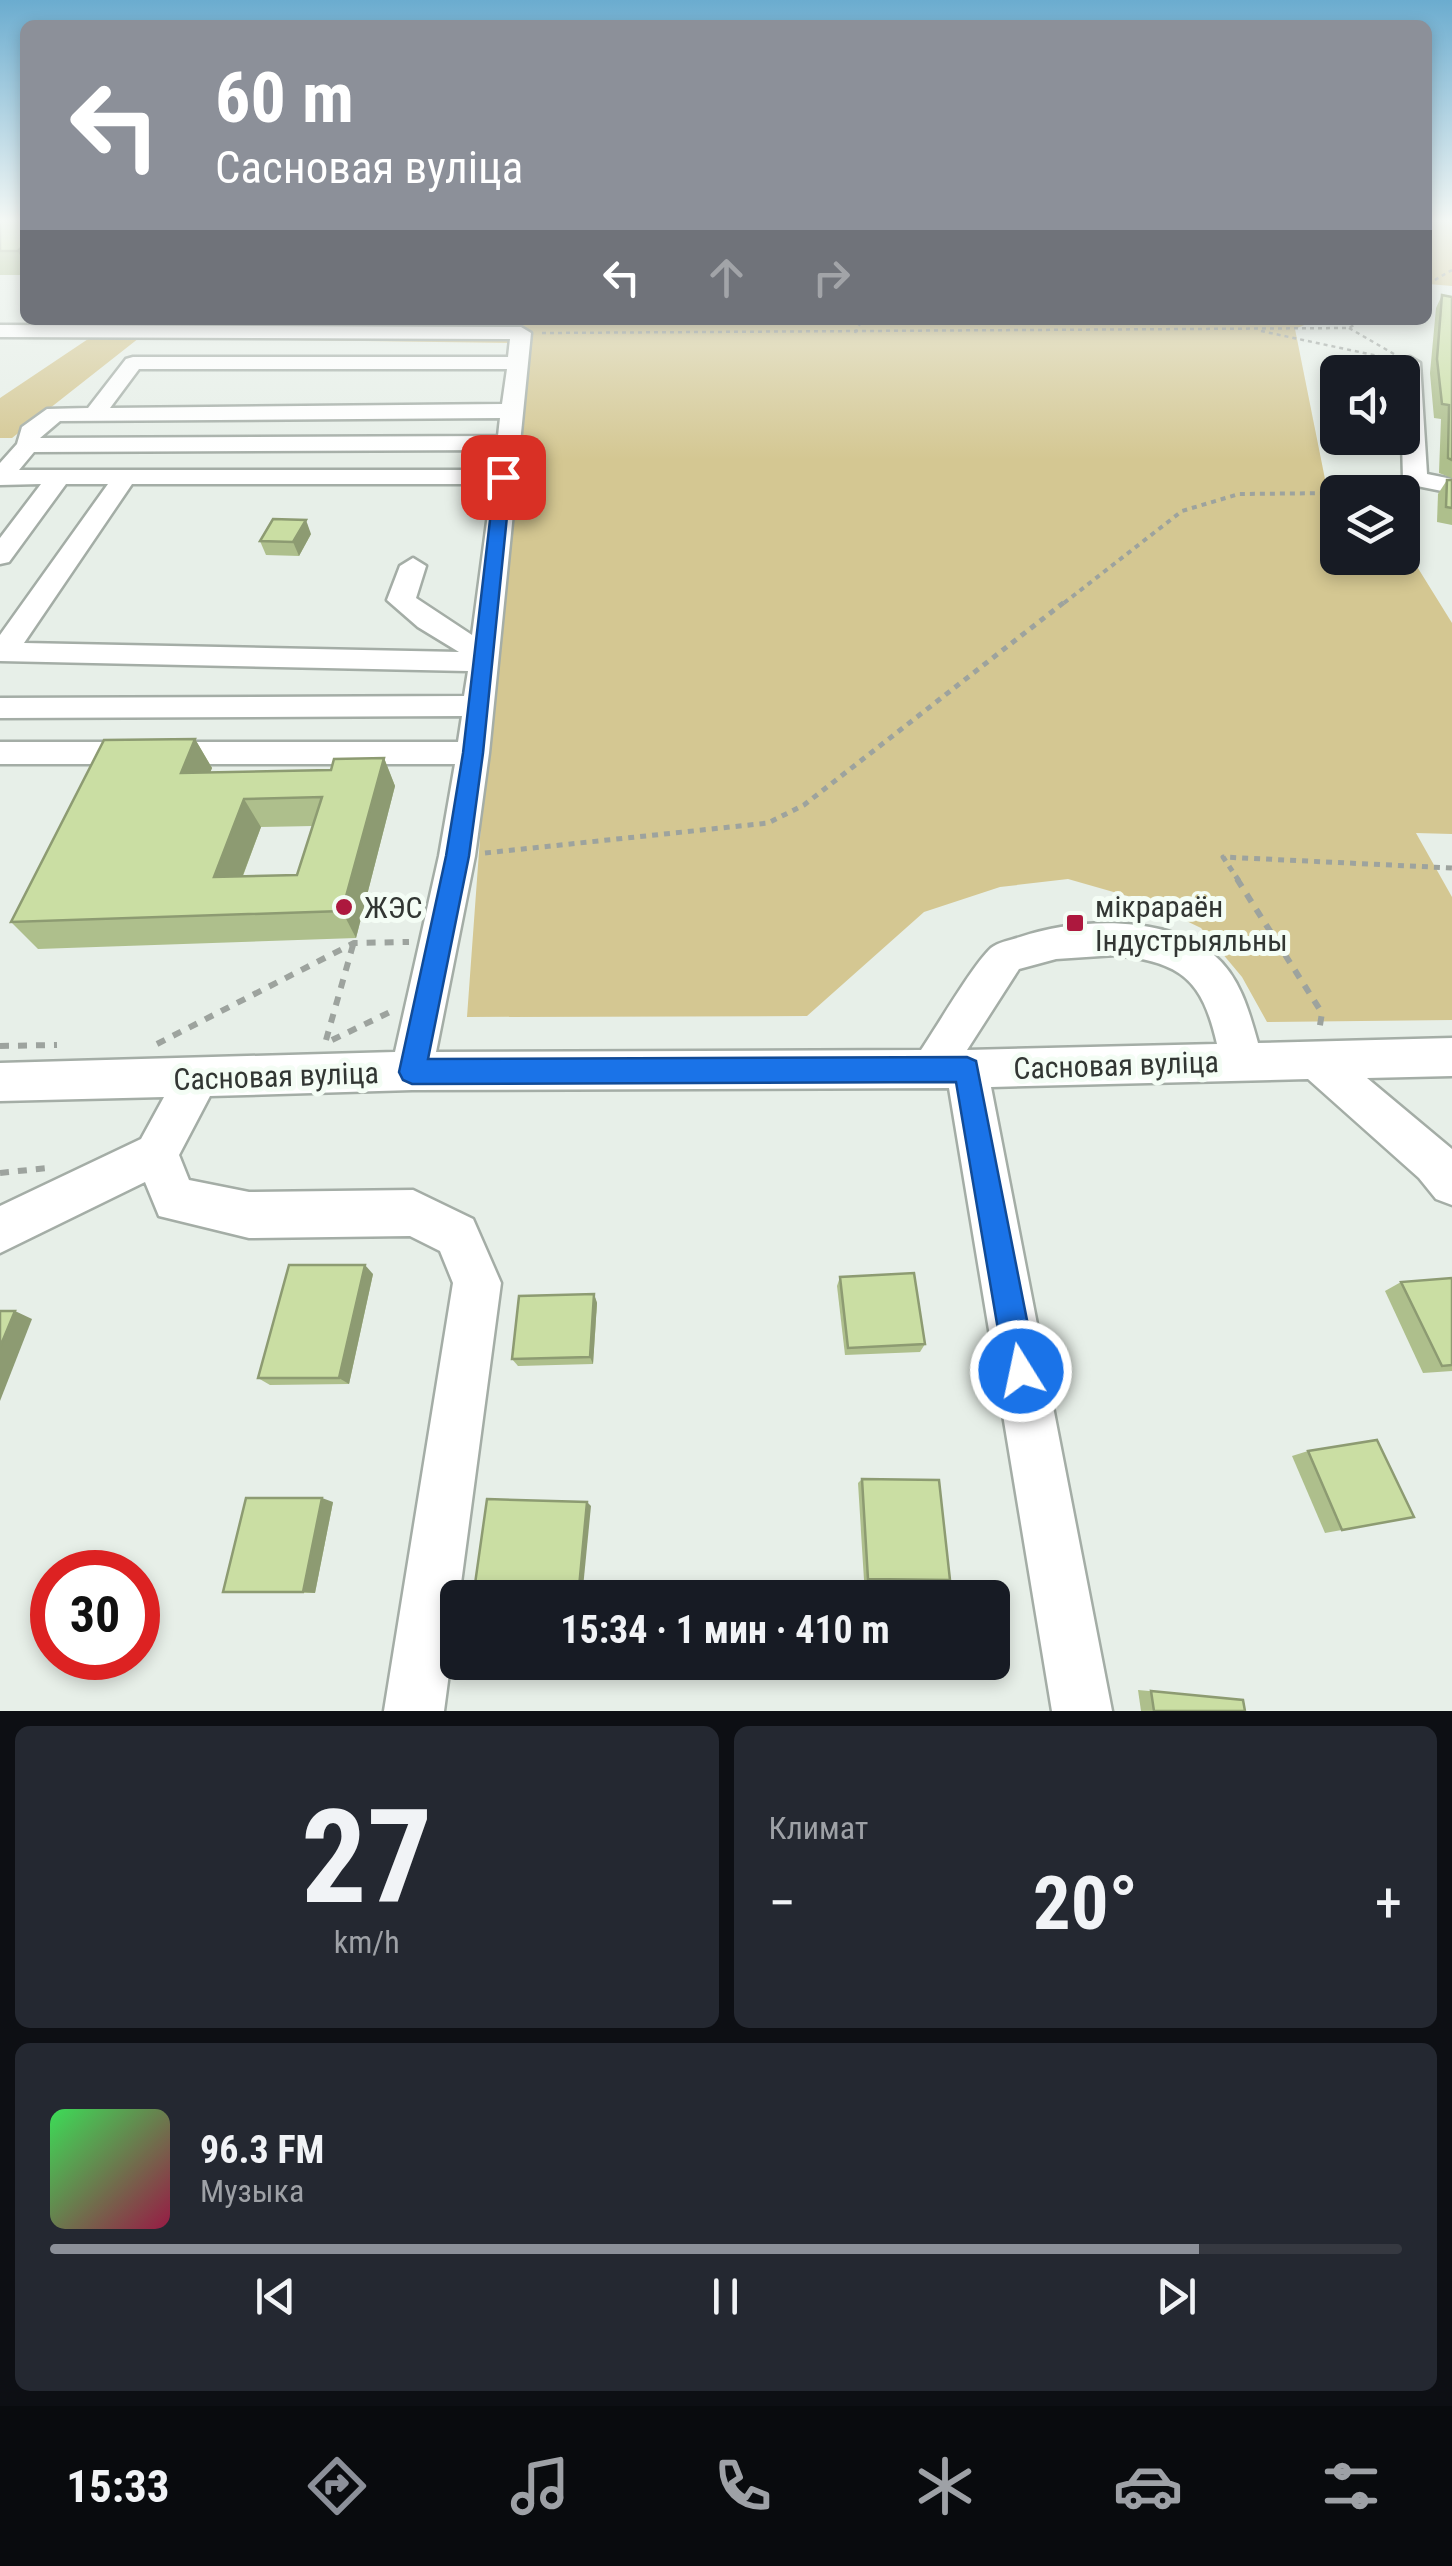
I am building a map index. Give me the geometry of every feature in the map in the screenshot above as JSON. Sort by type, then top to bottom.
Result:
[{"type":"street","points":[[0,329],[20,310]]},
{"type":"street","points":[[0,329],[145,332],[512,376]]},
{"type":"street","points":[[0,352],[8,344],[41,331]]},
{"type":"street","points":[[94,415],[124,388],[133,363],[512,376]]},
{"type":"street","points":[[1,477],[28,445],[30,432],[54,414],[94,415],[512,376]]},
{"type":"street","points":[[412,1072],[457,856],[473,753],[512,376]]},
{"type":"street","points":[[28,445],[507,443]]},
{"type":"street","points":[[1,477],[503,477]]},
{"type":"street","points":[[0,556],[59,477]]},
{"type":"street","points":[[2,654],[125,477]]},
{"type":"street","points":[[1420,480],[1452,486]]},
{"type":"street","points":[[413,566],[401,600],[483,658]]},
{"type":"street","points":[[2,654],[483,658]]},
{"type":"street","points":[[0,708],[478,706]]},
{"type":"street","points":[[0,753],[473,753]]},
{"type":"street","points":[[1082,1711],[950,1069],[1006,958],[1024,950],[1080,941],[1145,943],[1179,951],[1205,968],[1218,984],[1242,1061]]},
{"type":"street","name":"Сасновая вуліца","points":[[0,1082],[186,1062],[412,1072],[950,1069],[1452,1057]]},
{"type":"street","points":[[1314,1059],[1452,1182]]},
{"type":"street","points":[[186,1062],[156,1154],[175,1200],[249,1216],[413,1213],[458,1235],[477,1283],[414,1711]]},
{"type":"street","points":[[0,1230],[156,1154]]},
{"type":"path","points":[[855,332],[859,325]]},
{"type":"path","points":[[512,376],[855,332],[1353,325]]},
{"type":"path","points":[[1348,328],[1396,355]]},
{"type":"path","points":[[1250,329],[1372,355]]},
{"type":"path","points":[[457,856],[768,822],[804,806],[1182,511],[1240,494],[1320,493]]},
{"type":"path","points":[[1314,1059],[1322,1014],[1224,857],[1452,868]]},
{"type":"path","points":[[138,1044],[157,1044],[354,943],[440,941]]},
{"type":"path","points":[[354,943],[326,1043],[402,1006],[426,1005]]},
{"type":"path","points":[[157,1044],[186,1062]]},
{"type":"path","points":[[0,1046],[59,1045]]},
{"type":"shaded area","points":[[109,325],[1304,325],[1295,329],[1324,475],[1320,475],[1320,575],[1420,575],[1420,571],[1452,623],[1452,834],[1416,833],[1452,897],[1452,1020],[1267,1022],[1242,977],[1201,928],[1145,901],[1068,879],[1000,887],[924,912],[807,1016],[467,1017],[516,343],[139,338],[12,438],[0,438],[0,398]]},
{"type":"building","points":[[1442,301],[1452,301],[1452,460],[1448,458],[1449,405],[1442,404],[1437,359]]},
{"type":"building","points":[[1447,480],[1452,480],[1452,508],[1446,507]]},
{"type":"building","points":[[273,519],[306,520],[293,542],[260,541]]},
{"type":"building","points":[[195,739],[181,773],[331,770],[334,759],[384,758],[342,911],[11,922],[104,740]],"holes":[[[322,797],[297,875],[214,877],[244,799]]]},
{"type":"building","points":[[289,1265],[365,1265],[339,1378],[258,1378]]},
{"type":"building","points":[[914,1273],[925,1344],[848,1348],[840,1277]]},
{"type":"building","points":[[1452,1278],[1452,1365],[1442,1366],[1401,1282]]},
{"type":"building","points":[[594,1294],[590,1357],[512,1359],[519,1296]]},
{"type":"building","points":[[0,1311],[15,1311],[0,1347]]},
{"type":"building","points":[[1377,1440],[1414,1517],[1342,1530],[1308,1451]]},
{"type":"building","points":[[862,1479],[939,1480],[950,1580],[868,1579]]},
{"type":"building","points":[[246,1498],[322,1498],[303,1592],[223,1592]]},
{"type":"building","points":[[487,1499],[587,1502],[580,1580],[476,1580]]},
{"type":"building","points":[[1151,1691],[1243,1700],[1245,1711],[1154,1711]]},
{"type":"place","name":"ЖЭС","points":[[344,907]]},
{"type":"place","name":"мікрараён Індустрыяльны","points":[[1075,923]]},
{"type":"route","points":[[503,477],[473,753],[457,856],[412,1072],[967,1069],[1021,1371]]}]
